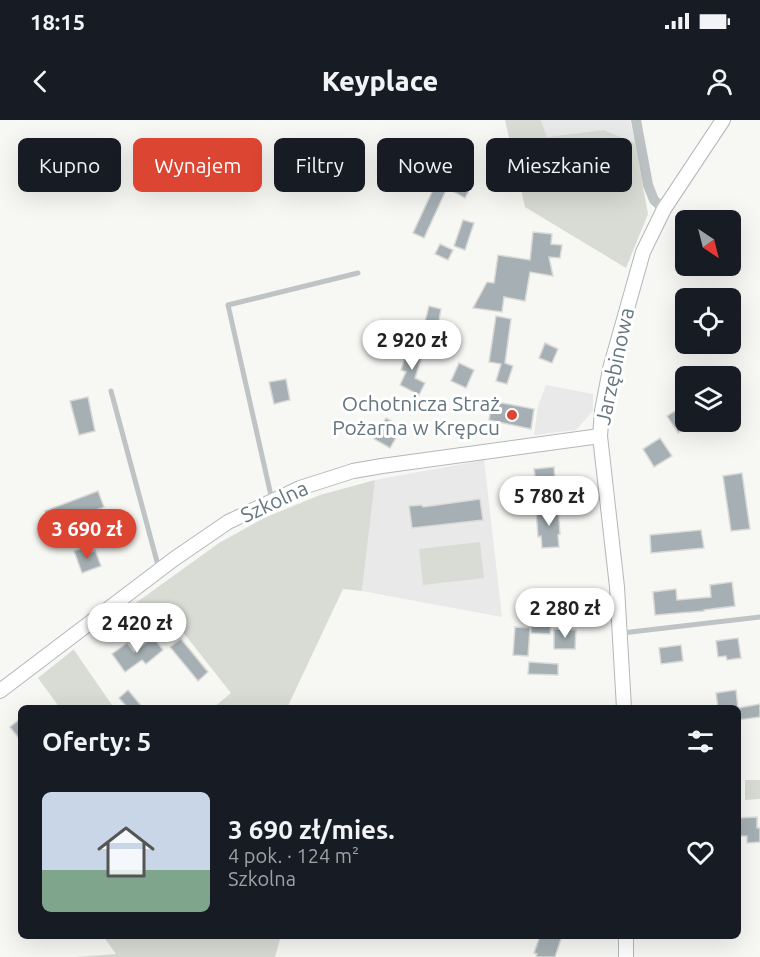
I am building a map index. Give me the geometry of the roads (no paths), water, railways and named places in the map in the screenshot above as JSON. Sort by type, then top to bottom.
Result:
[{"type":"street","points":[[636,120],[648,184],[654,200],[664,208]]},
{"type":"street","name":"Jarzębinowa","points":[[624,705],[617,587],[600,436],[602,411],[610,369],[643,252],[664,208],[723,120]]},
{"type":"street","name":"Szkolna","points":[[0,691],[196,543],[228,522],[272,500],[321,480],[372,468],[600,436]]},
{"type":"street","points":[[626,939],[626,957]]},
{"type":"lane","points":[[272,500],[228,305],[358,273]]},
{"type":"lane","points":[[111,391],[159,570]]},
{"type":"lane","points":[[620,633],[760,617]]},
{"type":"place","name":"Ochotnicza Straż Pożarna w Krępcu","points":[[512,415]]}]
